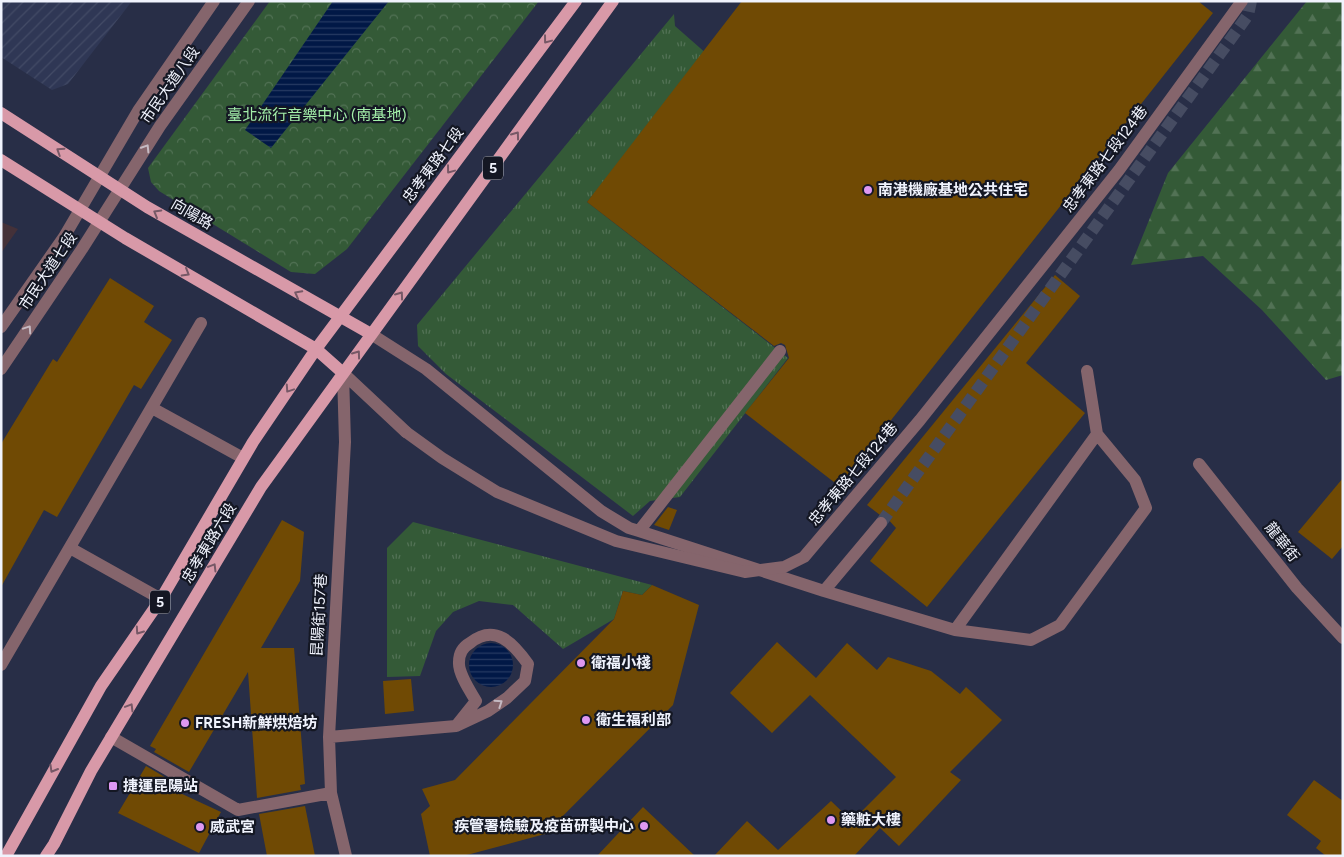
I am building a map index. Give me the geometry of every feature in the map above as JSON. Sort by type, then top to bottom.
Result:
[{"type":"main road","name":"忠孝東路七段","points":[[316,349],[576,1]]},
{"type":"main road","name":"5","points":[[371,334],[613,1]]},
{"type":"main road","name":"向陽路","points":[[1,113],[120,189],[294,292],[342,316],[371,334]]},
{"type":"main road","points":[[1,160],[99,221],[316,349],[343,373]]},
{"type":"main road","name":"忠孝東路六段","points":[[46,856],[111,737],[261,487],[371,334]]},
{"type":"main road","name":"忠孝東路六段","points":[[6,854],[101,686],[162,599],[243,458],[316,349]]},
{"type":"street","name":"市民大道八段","points":[[101,177],[138,111],[214,1]]},
{"type":"street","name":"市民大道八段","points":[[120,189],[160,126],[249,1]]},
{"type":"street","name":"忠孝東路七段124巷","points":[[343,373],[406,432],[442,458],[497,492],[616,541],[745,572],[784,567],[804,557],[920,420],[1112,178],[1242,1]]},
{"type":"street","name":"市民大道七段","points":[[1,327],[82,210],[101,177]]},
{"type":"street","name":"市民大道七段","points":[[1,369],[120,189]]},
{"type":"street","points":[[1,665],[201,322]]},
{"type":"street","points":[[371,334],[426,368],[601,511],[628,528],[824,591],[955,630],[1031,640],[1060,626],[1146,508],[1135,480],[1097,434],[1087,371]]},
{"type":"street","points":[[639,532],[780,351]]},
{"type":"street","name":"昆陽街157巷","points":[[343,373],[345,442],[329,737],[331,794],[346,856]]},
{"type":"street","points":[[152,408],[243,458]]},
{"type":"street","points":[[955,630],[1097,434]]},
{"type":"street","name":"龍華街","points":[[1199,464],[1297,588],[1343,638]]},
{"type":"street","points":[[824,591],[881,523]]},
{"type":"street","points":[[70,548],[162,599]]},
{"type":"street","points":[[329,737],[456,726],[488,711],[507,698],[525,681],[528,664],[514,644],[495,634],[478,636],[463,648],[459,663],[476,701],[456,726]]},
{"type":"street","points":[[111,737],[238,810],[331,794]]},
{"type":"shaded area","points":[[1,1],[132,1],[68,84],[52,90],[1,57]]},
{"type":"shaded area","points":[[1,222],[18,229],[1,253]]},
{"type":"green space","name":"臺北流行音樂中心 (南基地)","points":[[270,1],[539,1],[347,249],[315,274],[291,272],[159,191],[151,182],[148,168]]},
{"type":"green space","points":[[1307,1],[1343,1],[1343,375],[1326,380],[1262,310],[1203,256],[1131,265],[1168,173]]},
{"type":"green space","points":[[674,14],[675,26],[708,55],[587,202],[788,358],[680,497],[650,501],[633,516],[446,374],[418,346],[417,325]]},
{"type":"green space","points":[[413,522],[652,585],[642,595],[623,591],[614,619],[563,649],[513,605],[479,601],[453,612],[436,631],[420,676],[387,677],[387,548]]},
{"type":"water","points":[[333,1],[389,1],[271,148],[245,130]]},
{"type":"water","points":[[491,643],[503,647],[509,653],[513,665],[509,677],[503,683],[491,687],[479,683],[473,677],[469,665],[473,653],[479,647]]},
{"type":"building","points":[[742,1],[1198,1],[1213,13],[839,486],[745,413],[789,358],[785,345],[781,343],[774,346],[587,202]]},
{"type":"building","points":[[1055,275],[1080,296],[1026,363],[1085,413],[927,607],[870,561],[896,528],[886,517],[880,515],[867,505]]},
{"type":"building","points":[[110,278],[154,306],[144,322],[172,340],[141,389],[134,385],[57,517],[44,510],[1,587],[1,444],[53,359],[57,362]]},
{"type":"building","points":[[1343,478],[1343,546],[1332,559],[1298,532]]},
{"type":"building","points":[[668,507],[677,510],[669,530],[654,525]]},
{"type":"building","points":[[282,520],[304,532],[300,581],[261,648],[294,648],[305,784],[300,785],[301,790],[257,798],[248,672],[189,772],[154,752],[156,749],[150,746]]},
{"type":"building","name":"衛生福利部","points":[[652,585],[699,605],[673,705],[545,834],[463,856],[430,856],[421,814],[430,806],[422,789],[455,780],[614,619],[623,591],[642,595]]},
{"type":"building","points":[[777,642],[816,678],[847,643],[877,670],[888,657],[931,671],[960,694],[966,687],[1002,720],[950,772],[961,780],[899,846],[880,828],[854,856],[714,856],[747,821],[778,850],[831,801],[852,821],[896,777],[810,695],[772,733],[730,693]]},
{"type":"building","points":[[411,679],[414,711],[385,714],[383,681]]},
{"type":"building","points":[[146,766],[180,786],[180,793],[221,812],[199,853],[118,813]]},
{"type":"building","points":[[1314,780],[1343,801],[1343,856],[1326,856],[1316,848],[1321,841],[1287,815]]},
{"type":"building","points":[[305,806],[315,856],[267,856],[259,814]]},
{"type":"building","name":"疾管署檢驗及疫苗研製中心","points":[[643,807],[695,856],[597,856]]},
{"type":"tunnel","points":[[881,523],[1248,15],[1251,1]]},
{"type":"place","name":"南港機廠基地公共住宅","points":[[868,190]]},
{"type":"place","name":"衛福小棧","points":[[581,663]]},
{"type":"place","name":"衛生福利部","points":[[586,720]]},
{"type":"place","name":"FRESH新鮮烘焙坊","points":[[185,723]]},
{"type":"place","name":"捷運昆陽站","points":[[113,786]]},
{"type":"place","name":"藥粧大樓","points":[[831,820]]},
{"type":"place","name":"疾管署檢驗及疫苗研製中心","points":[[644,826]]},
{"type":"place","name":"威武宮","points":[[200,827]]}]
